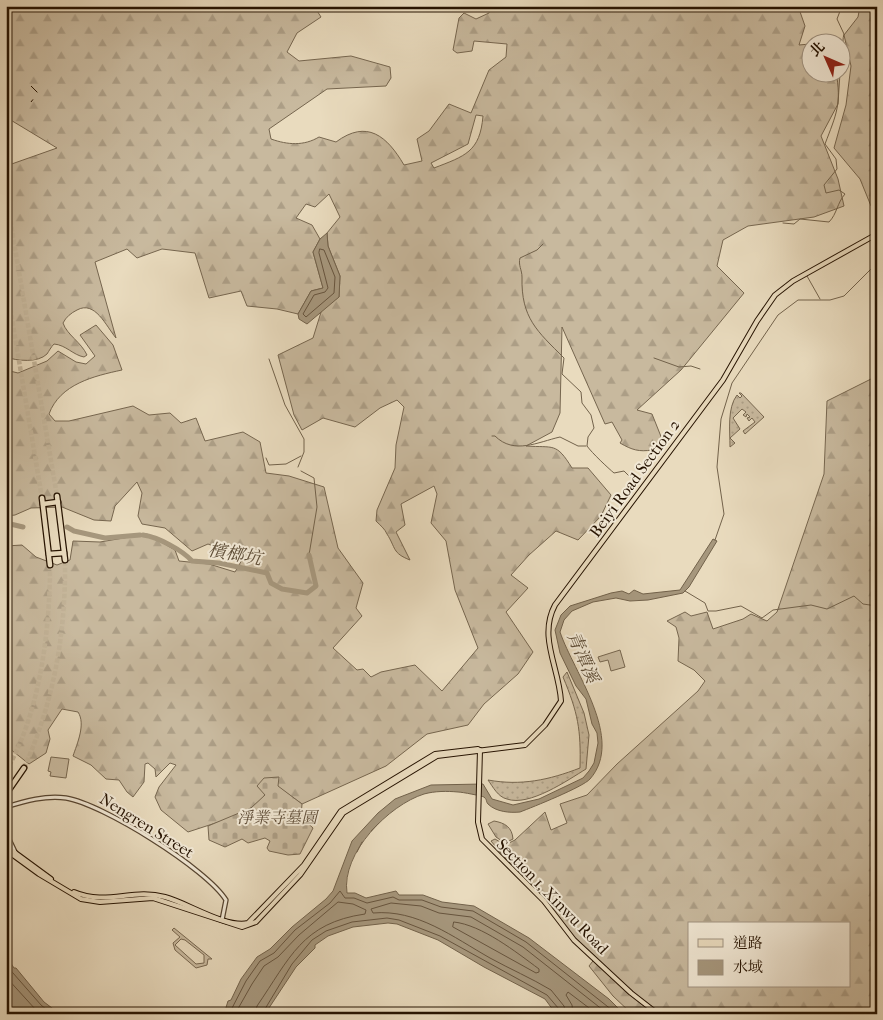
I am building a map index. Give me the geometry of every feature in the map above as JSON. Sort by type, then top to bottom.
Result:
[{"type":"highway","points":[[57,496],[65,560]]},
{"type":"highway","points":[[42,498],[50,565]]},
{"type":"highway","points":[[42,504],[58,502]]},
{"type":"highway","points":[[49,554],[64,553]]},
{"type":"highway","points":[[6,794],[24,768]]},
{"type":"highway","points":[[6,782],[12,786]]},
{"type":"main road","name":"Beiyi Road Section 2","points":[[222,920],[236,924],[252,921],[304,865],[334,819],[349,805],[435,754],[473,748],[480,750],[525,745],[532,740],[558,708],[560,696],[547,632],[550,614],[723,380],[771,299],[793,281],[877,234]]},
{"type":"main road","name":"Section 1, Xinwu Road","points":[[480,750],[479,826],[487,845],[514,868],[574,940],[631,993],[658,1014]]},
{"type":"main road","points":[[6,846],[59,884],[90,898],[100,900],[144,895],[164,897],[222,920]]},
{"type":"main road","points":[[6,850],[39,874],[81,899],[100,902],[153,898],[222,920]]},
{"type":"street","name":"Nengren Street","points":[[6,807],[49,797],[69,798],[96,807],[190,866],[205,879],[225,898],[226,907],[222,920]]},
{"type":"street","points":[[6,833],[16,854]]},
{"type":"green space","points":[[6,6],[314,6],[321,17],[297,33],[287,52],[299,61],[351,56],[390,67],[391,78],[386,86],[327,89],[269,129],[271,139],[296,144],[308,142],[319,137],[336,142],[347,135],[367,132],[375,134],[391,146],[404,165],[422,161],[417,139],[429,131],[449,104],[471,113],[489,70],[506,57],[507,44],[474,41],[472,51],[457,53],[453,50],[459,18],[464,13],[476,19],[489,13],[491,6],[798,6],[805,26],[803,32],[800,32],[800,82],[839,82],[838,104],[821,136],[838,179],[844,206],[814,217],[748,226],[723,240],[717,266],[744,293],[681,370],[637,410],[652,414],[662,439],[652,450],[639,451],[620,443],[622,440],[612,422],[605,424],[562,327],[560,413],[552,432],[526,446],[549,447],[558,450],[572,468],[588,468],[611,495],[601,516],[578,540],[556,531],[529,555],[511,575],[528,588],[506,612],[533,652],[518,674],[484,704],[468,725],[427,734],[386,766],[302,804],[277,786],[251,808],[234,817],[188,832],[161,810],[155,797],[159,787],[176,765],[170,763],[156,777],[155,769],[148,763],[145,764],[144,782],[133,797],[119,780],[106,779],[91,765],[73,756],[81,728],[78,712],[62,709],[48,730],[50,739],[46,753],[29,764],[9,748],[6,753],[6,546],[22,545],[36,557],[57,565],[70,560],[73,541],[100,542],[147,534],[175,550],[179,561],[209,564],[235,572],[243,558],[208,544],[192,551],[165,528],[142,524],[138,516],[142,493],[137,482],[115,506],[111,521],[94,520],[62,507],[31,508],[15,515],[6,516],[6,370],[18,373],[47,361],[58,351],[76,362],[86,364],[95,356],[80,335],[96,325],[113,345],[122,370],[100,375],[70,388],[61,395],[49,414],[55,421],[69,421],[133,406],[149,415],[170,413],[181,423],[196,418],[205,441],[243,432],[260,442],[266,473],[289,476],[324,487],[338,548],[363,583],[356,608],[362,616],[333,648],[357,670],[363,669],[371,677],[381,672],[415,665],[442,691],[478,648],[455,590],[446,541],[431,523],[437,494],[434,486],[401,504],[405,525],[396,532],[410,560],[395,550],[385,530],[376,521],[377,510],[395,468],[396,445],[404,407],[397,400],[380,408],[355,427],[323,418],[302,430],[294,415],[278,355],[313,338],[322,309],[339,297],[340,276],[328,246],[327,233],[340,217],[329,194],[315,207],[306,204],[296,218],[312,225],[320,239],[313,252],[323,288],[311,291],[298,314],[277,309],[247,306],[241,291],[209,298],[195,253],[162,249],[137,258],[127,249],[95,262],[116,338],[95,311],[83,308],[71,314],[63,323],[87,355],[84,357],[54,344],[47,354],[38,359],[21,360],[6,357],[6,166],[57,148],[9,119],[6,103]],"holes":[[[476,115],[483,116],[478,138],[469,151],[454,160],[434,168],[431,163],[468,144]]]},
{"type":"green space","points":[[860,6],[877,6],[877,204],[871,206],[860,179],[834,148],[846,105],[850,82],[850,32],[846,32],[858,17]]},
{"type":"green space","points":[[877,376],[877,1014],[632,1014],[613,996],[589,966],[596,957],[572,938],[491,841],[495,839],[505,845],[515,840],[545,812],[551,830],[567,823],[560,804],[587,795],[617,764],[698,691],[705,681],[694,670],[678,661],[679,638],[676,627],[667,621],[685,612],[691,616],[707,612],[713,629],[743,619],[751,614],[767,621],[777,612],[824,474],[827,401]]},
{"type":"green space","points":[[739,393],[741,393],[764,417],[745,434],[743,431],[755,422],[752,418],[749,421],[747,418],[750,417],[747,414],[746,417],[743,415],[746,412],[742,409],[733,418],[740,429],[730,438],[730,413],[737,395],[740,398],[742,396]]},
{"type":"green space","points":[[730,438],[735,443],[730,447]]},
{"type":"green space","points":[[620,650],[625,667],[611,671],[608,660],[600,662],[598,657]]},
{"type":"green space","points":[[567,672],[584,713],[589,735],[586,769],[537,796],[516,800],[504,798],[488,780],[500,782],[535,781],[580,768],[578,721],[563,677]]},
{"type":"green space","points":[[51,757],[69,759],[66,778],[50,776],[51,772],[48,771]]},
{"type":"green space","name":"淨業寺墓園","points":[[279,777],[278,786],[302,804],[301,817],[313,828],[300,854],[288,855],[269,851],[267,848],[270,841],[265,838],[248,843],[242,839],[225,847],[209,840],[208,826],[251,808],[265,795],[257,786],[264,778]]},
{"type":"green space","points":[[494,821],[507,826],[511,831],[513,839],[505,843],[496,837],[488,824]]},
{"type":"green space","points":[[174,928],[212,959],[208,959],[207,965],[196,968],[175,950],[173,943],[180,937],[172,930]],"holes":[[[181,939],[204,955],[204,963],[196,964],[175,945]]]},
{"type":"water","points":[[327,233],[328,246],[340,276],[339,297],[307,324],[299,319],[298,314],[311,291],[323,288],[313,252],[320,239]]},
{"type":"water","points":[[713,539],[717,541],[689,587],[683,593],[648,600],[630,601],[616,598],[593,602],[572,611],[564,620],[560,632],[585,686],[600,726],[602,745],[599,763],[586,783],[520,812],[499,810],[491,807],[484,797],[467,793],[445,791],[424,794],[396,808],[370,833],[359,847],[347,878],[347,893],[355,893],[366,898],[396,891],[399,895],[423,895],[442,902],[474,906],[529,938],[609,999],[624,1014],[556,1014],[545,999],[438,940],[397,924],[388,923],[353,927],[328,936],[315,945],[315,948],[296,967],[265,1014],[224,1014],[228,1001],[231,1000],[241,979],[257,957],[270,949],[333,891],[352,841],[378,813],[395,799],[431,785],[483,784],[492,799],[513,805],[539,799],[583,778],[594,763],[598,743],[597,733],[592,724],[586,699],[576,686],[560,653],[555,630],[561,615],[570,606],[611,593],[622,591],[629,594],[634,590],[643,594],[680,590]]},
{"type":"water","points":[[6,956],[44,1002],[60,1014],[6,1014]]},
{"type":"waterway","points":[[842,6],[837,19],[843,32]]},
{"type":"waterway","points":[[783,223],[794,224],[800,219],[829,222],[845,194],[839,190],[826,193],[824,185],[837,169],[836,159],[825,144],[837,109],[838,82]]},
{"type":"waterway","points":[[543,244],[537,250],[520,258],[522,291],[528,314],[532,323],[564,358],[562,374],[581,392],[582,403],[591,415],[594,428],[588,437],[587,446],[614,473],[624,471],[630,477]]},
{"type":"waterway","name":"青潭溪","points":[[715,540],[724,514],[717,467],[721,419],[732,383],[778,315],[798,300],[830,300],[844,296],[877,263]]},
{"type":"waterway","points":[[807,276],[820,299]]},
{"type":"waterway","points":[[654,358],[679,367],[691,366],[700,369]]},
{"type":"waterway","name":"檳榔坑","points":[[269,359],[285,405],[304,439],[304,452],[298,467]]},
{"type":"waterway","points":[[492,436],[495,436],[502,442],[518,446],[526,446],[560,437],[578,446],[586,446]]},
{"type":"waterway","points":[[266,458],[269,465],[286,464],[301,456]]},
{"type":"waterway","name":"檳榔坑","points":[[301,471],[314,478],[317,507],[309,555]]},
{"type":"waterway","name":"檳榔坑","points":[[6,523],[23,527]]},
{"type":"waterway","name":"檳榔坑","points":[[67,527],[74,531],[105,538],[140,535]]},
{"type":"waterway","name":"檳榔坑","points":[[143,535],[156,538],[192,561],[219,563],[267,573],[271,583],[282,589],[307,593],[316,586],[309,555]]},
{"type":"waterway","points":[[685,591],[705,603],[708,611],[741,606],[762,618],[773,610],[811,605],[827,609],[854,596],[863,604],[877,606]]},
{"type":"waterway","name":"青潭溪","points":[[371,831],[379,823]]},
{"type":"waterway","name":"青潭溪","points":[[357,852],[362,842]]},
{"type":"tunnel","points":[[6,195],[57,496]]},
{"type":"tunnel","points":[[6,283],[42,498]]},
{"type":"tunnel","points":[[24,768],[43,718],[56,666],[63,614],[65,560]]},
{"type":"tunnel","points":[[6,771],[18,748],[27,724],[41,671],[48,617],[50,565]]},
{"type":"railway","points":[[31,86],[38,93],[31,102]]}]
